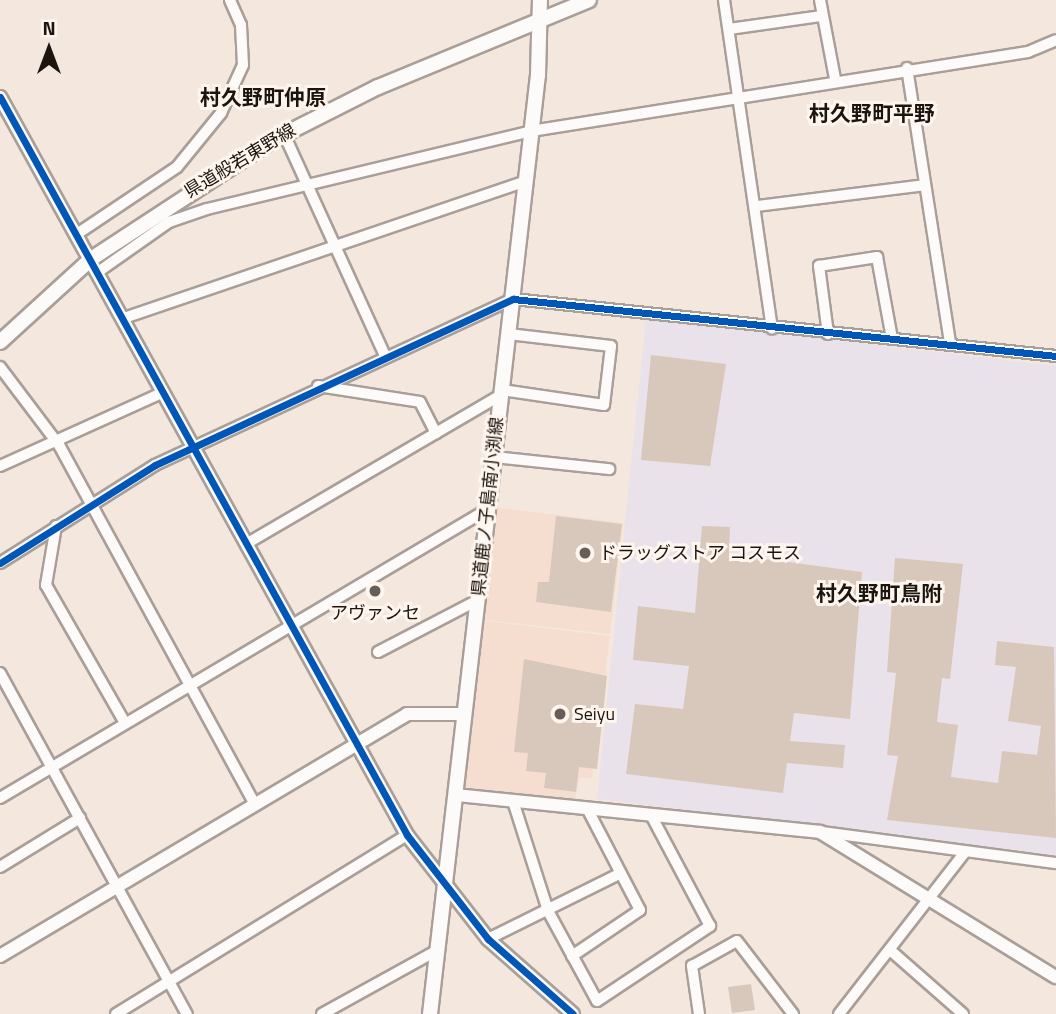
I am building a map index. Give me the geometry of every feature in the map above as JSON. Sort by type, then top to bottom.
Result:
[{"type":"main road","name":"県道鹿ノ子島南小渕線","points":[[430,1014],[526,181],[540,0]]},
{"type":"main road","name":"県道般若東野線","points":[[0,342],[94,266],[284,134],[378,87],[589,0]]},
{"type":"street","points":[[77,233],[177,167],[221,113],[243,65],[241,25],[230,0]]},
{"type":"street","points":[[724,0],[757,206],[772,329]]},
{"type":"street","points":[[820,0],[835,79]]},
{"type":"street","points":[[729,29],[822,16]]},
{"type":"street","points":[[94,266],[169,222],[531,131],[739,94],[1028,52],[1056,40]]},
{"type":"street","points":[[907,68],[950,344]]},
{"type":"street","points":[[0,97],[124,318],[190,447],[357,741],[407,835],[488,939],[573,1014]]},
{"type":"street","points":[[284,134],[385,356]]},
{"type":"street","points":[[124,318],[526,181]]},
{"type":"street","points":[[757,206],[925,185]]},
{"type":"street","points":[[828,334],[819,266],[877,257],[892,339]]},
{"type":"street","points":[[0,563],[90,504],[190,447],[318,386],[513,299],[772,329],[1056,356]]},
{"type":"street","points":[[246,544],[501,393],[604,405],[611,346],[509,334]]},
{"type":"street","points":[[0,367],[56,442],[254,802]]},
{"type":"street","points":[[318,386],[420,402],[436,433]]},
{"type":"street","points":[[0,466],[162,393]]},
{"type":"street","points":[[494,457],[609,469]]},
{"type":"street","points":[[0,798],[289,624],[488,509]]},
{"type":"street","points":[[56,526],[46,586],[125,723]]},
{"type":"street","points":[[377,652],[478,600]]},
{"type":"street","points":[[0,673],[3,686],[52,767],[187,1014]]},
{"type":"street","points":[[0,956],[254,802],[407,714],[464,714]]},
{"type":"street","points":[[456,795],[820,832],[1056,863]]},
{"type":"street","points":[[513,801],[547,908],[597,1002],[710,926],[651,815]]},
{"type":"street","points":[[572,956],[640,910],[587,808]]},
{"type":"street","points":[[0,867],[80,818]]},
{"type":"street","points":[[820,832],[1056,977]]},
{"type":"street","points":[[116,1014],[171,984],[407,835]]},
{"type":"street","points":[[846,850],[862,838]]},
{"type":"street","points":[[839,1014],[965,852]]},
{"type":"street","points":[[488,939],[621,873]]},
{"type":"street","points":[[699,1014],[692,966],[737,941],[793,1014]]},
{"type":"street","points":[[322,1014],[438,950]]},
{"type":"street","points":[[890,950],[963,1014]]},
{"type":"shaded area","points":[[646,318],[1056,366],[1056,855],[597,799]]},
{"type":"shaded area","points":[[491,507],[623,523],[610,634],[478,619]]},
{"type":"shaded area","points":[[478,620],[610,636],[592,778],[580,777],[574,803],[460,791]]},
{"type":"building","points":[[651,355],[726,364],[710,466],[641,460]]},
{"type":"building","name":"ドラッグストア コスモス","points":[[556,516],[622,524],[611,612],[536,602],[538,582],[549,582]]},
{"type":"building","points":[[702,526],[730,527],[729,554],[862,572],[850,719],[794,713],[790,741],[845,745],[843,768],[787,763],[783,793],[626,774],[635,704],[683,709],[689,666],[633,660],[638,606],[695,613]]},
{"type":"building","points":[[895,558],[963,564],[950,679],[942,678],[937,722],[958,725],[951,777],[998,783],[1002,751],[1037,755],[1041,726],[1008,721],[1016,667],[995,665],[997,641],[1054,647],[1056,838],[887,820],[898,756],[887,755],[896,673],[887,672]]},
{"type":"building","name":"Seiyu","points":[[524,659],[607,676],[597,769],[579,767],[576,792],[544,788],[546,773],[526,771],[528,753],[514,752]]},
{"type":"building","points":[[751,984],[755,1010],[732,1013],[728,987]]},
{"type":"cycle path","points":[[0,97],[407,835],[488,939],[573,1014]]},
{"type":"cycle path","points":[[0,563],[155,465],[513,299],[1056,356]]},
{"type":"place","name":"ドラッグストア コスモス","points":[[585,553]]},
{"type":"place","name":"アヴァンセ","points":[[375,591]]},
{"type":"place","name":"Seiyu","points":[[560,714]]},
{"type":"district","name":"村久野町仲原","points":[[263,97]]},
{"type":"district","name":"村久野町平野","points":[[872,113]]},
{"type":"district","name":"村久野町鳥附","points":[[879,593]]}]
